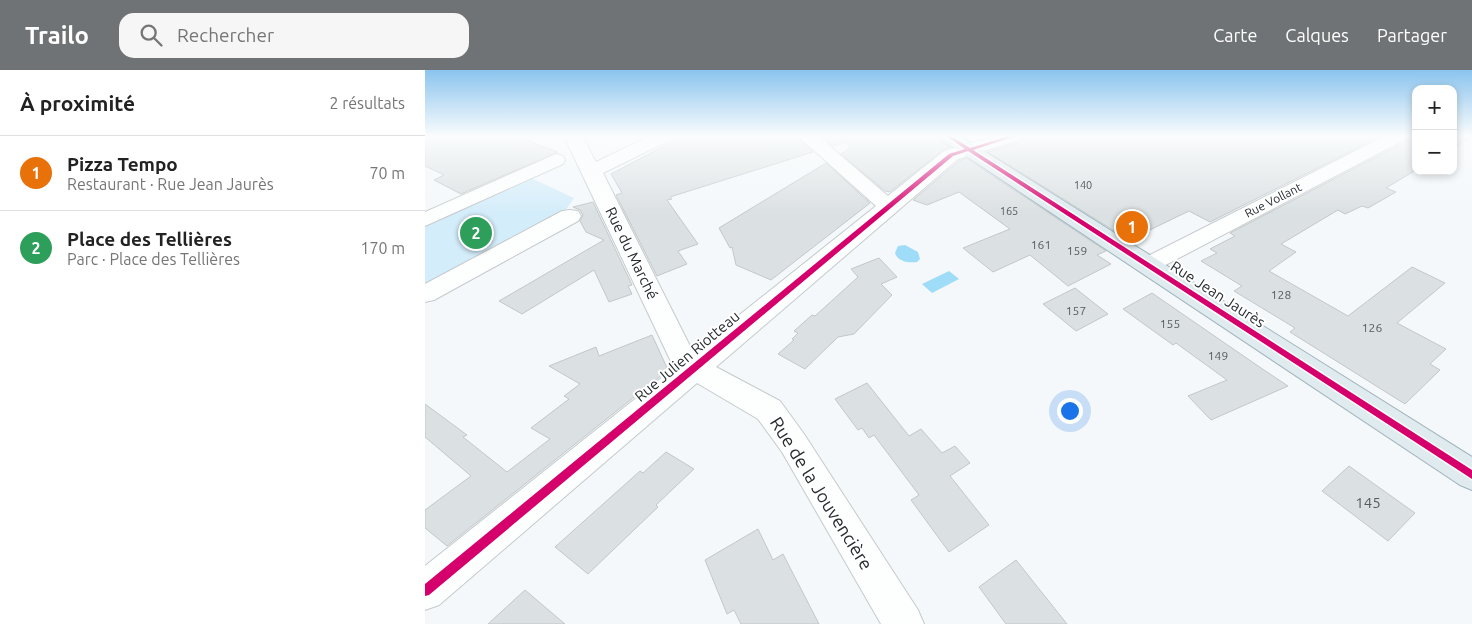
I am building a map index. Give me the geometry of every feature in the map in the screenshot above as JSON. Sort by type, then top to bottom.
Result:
[{"type":"main road","name":"Rue Jean Jaurès","points":[[988,162],[1472,475]]},
{"type":"street","points":[[425,219],[552,162]]},
{"type":"street","name":"Rue du Marché","points":[[587,162],[684,361],[693,369]]},
{"type":"street","points":[[592,171],[611,162]]},
{"type":"street","points":[[837,162],[882,201],[891,205]]},
{"type":"street","name":"Rue Julien Riotteau","points":[[425,590],[943,162]]},
{"type":"street","name":"Rue Vollant","points":[[1148,265],[1348,162]]},
{"type":"street","points":[[425,294],[570,216]]},
{"type":"street","name":"Rue de la Jouvencière","points":[[693,369],[769,410],[793,443],[904,624]]},
{"type":"shaded area","points":[[529,177],[574,198],[563,214],[425,286],[425,226]]},
{"type":"water","points":[[905,245],[918,252],[920,259],[917,262],[904,261],[896,256],[895,253],[898,246]]},
{"type":"water","points":[[949,271],[959,279],[932,293],[922,284]]},
{"type":"building","points":[[425,162],[535,162],[461,194],[434,180],[444,175],[425,166]]},
{"type":"building","points":[[634,162],[782,162],[670,197],[672,199],[667,200],[698,244],[678,251],[687,264],[657,276],[616,195],[622,193],[611,174]]},
{"type":"building","points":[[850,162],[928,162],[890,192],[885,191]]},
{"type":"building","points":[[958,162],[972,162],[1106,251],[1097,255],[1111,264],[1068,286],[1030,255],[993,272],[963,248],[1010,229],[959,192],[927,205],[913,200]]},
{"type":"building","points":[[1004,162],[1330,162],[1210,222],[1189,211],[1129,240]]},
{"type":"building","points":[[1367,162],[1412,162],[1412,172],[1386,188],[1396,192],[1368,208],[1362,206],[1345,214],[1338,210],[1281,244],[1296,252],[1269,271],[1348,316],[1412,267],[1445,283],[1397,323],[1446,349],[1430,364],[1440,370],[1405,404],[1290,332],[1295,328],[1234,291],[1242,286],[1201,261],[1217,253],[1210,249],[1235,236],[1230,233]]},
{"type":"building","points":[[826,163],[870,203],[771,280],[736,265],[732,247],[730,248],[719,228]]},
{"type":"building","points":[[593,202],[632,285],[628,286],[632,294],[609,302],[594,270],[522,314],[499,301],[604,240],[586,232],[580,221],[583,215],[580,210],[573,207]]},
{"type":"building","points":[[879,258],[897,277],[881,284],[892,295],[854,334],[838,337],[805,369],[778,354],[794,340],[792,339],[798,333],[794,331],[812,315],[815,316],[858,277],[851,269]]},
{"type":"building","points":[[1075,288],[1108,314],[1076,331],[1043,304]]},
{"type":"building","points":[[1152,293],[1288,386],[1211,420],[1188,396],[1227,380],[1176,343],[1173,345],[1123,309]]},
{"type":"building","points":[[652,335],[668,370],[447,546],[425,528],[425,510],[471,476],[425,437],[425,404],[467,435],[463,437],[507,472],[550,439],[531,428],[569,399],[564,396],[580,384],[549,366],[596,347],[599,356]]},
{"type":"building","points":[[867,383],[909,436],[921,429],[942,453],[955,446],[970,463],[950,476],[989,525],[949,552],[911,500],[919,495],[874,435],[869,438],[862,428],[858,430],[835,399]]},
{"type":"building","points":[[666,452],[694,469],[656,505],[658,507],[588,574],[555,547],[640,471],[643,473]]},
{"type":"building","points":[[1349,466],[1415,513],[1388,541],[1322,491]]},
{"type":"building","points":[[758,529],[773,560],[783,554],[819,624],[741,624],[734,610],[727,614],[705,560]]},
{"type":"building","points":[[1016,560],[1067,624],[1006,624],[979,587]]},
{"type":"building","points":[[525,590],[565,624],[488,624]]},
{"type":"cycle path","points":[[425,591],[943,162]]},
{"type":"cycle path","points":[[988,162],[1472,475]]},
{"type":"place","name":"Pizza Tempo","points":[[1132,227]]},
{"type":"place","name":"Place des Tellières","points":[[476,233]]}]
